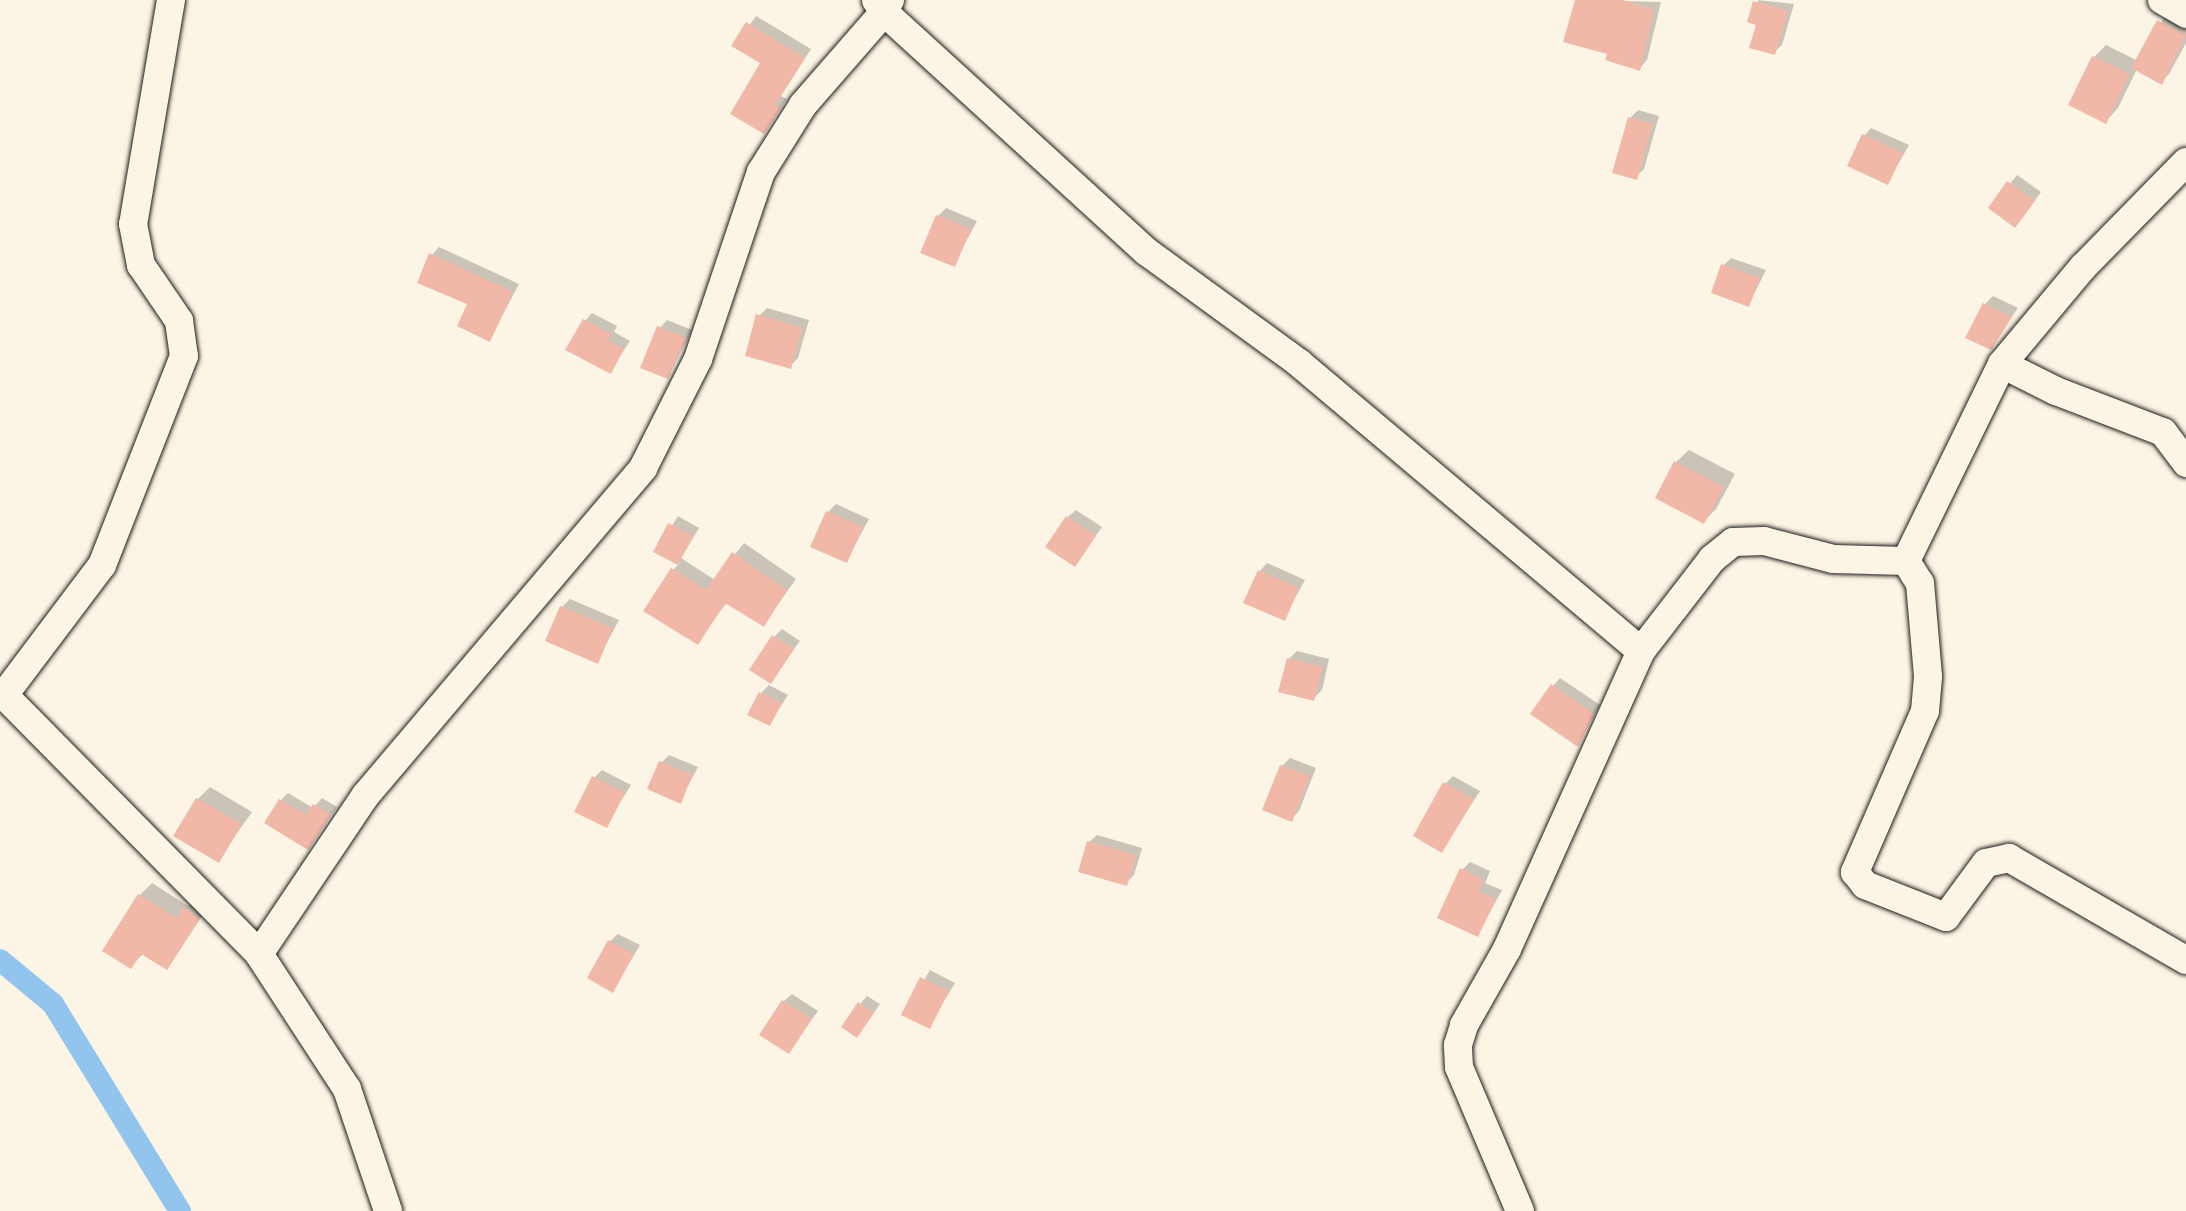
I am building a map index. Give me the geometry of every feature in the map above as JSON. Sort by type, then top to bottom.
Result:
[{"type":"street","points":[[171,0],[133,224],[141,265],[179,321],[184,356],[102,565],[2,693],[260,954],[347,1089],[388,1211]]},
{"type":"street","points":[[2162,0],[2186,14]]},
{"type":"street","points":[[260,954],[366,796],[643,468],[698,359],[760,172],[804,104],[884,4],[1147,252],[1299,362],[1641,651]]},
{"type":"street","points":[[1906,560],[2002,364],[2083,267],[2186,162]]},
{"type":"street","points":[[2002,364],[2056,391],[2163,432],[2186,463]]},
{"type":"street","points":[[1520,1211],[1458,1068],[1458,1045],[1464,1025],[1507,950],[1641,651],[1712,559],[1734,542],[1764,542],[1833,559],[1906,560]]},
{"type":"street","points":[[1906,560],[1920,583],[1928,677],[1925,711],[1856,872],[1865,886],[1946,916],[1986,863],[2009,858],[2186,960]]},
{"type":"building","points":[[1575,0],[1623,0],[1654,10],[1640,71],[1605,60],[1607,54],[1563,42]]},
{"type":"building","points":[[1753,1],[1788,11],[1775,55],[1749,48],[1756,25],[1747,22]]},
{"type":"building","points":[[2157,20],[2186,35],[2162,85],[2131,68]]},
{"type":"building","points":[[746,22],[805,58],[775,105],[781,108],[764,134],[730,114],[760,63],[731,46]]},
{"type":"building","points":[[2092,56],[2130,74],[2106,124],[2068,105]]},
{"type":"building","points":[[1628,117],[1653,124],[1637,180],[1612,173]]},
{"type":"building","points":[[1862,134],[1903,153],[1888,185],[1847,166]]},
{"type":"building","points":[[2007,181],[2035,201],[2015,228],[1988,208]]},
{"type":"building","points":[[936,215],[971,229],[955,267],[920,253]]},
{"type":"building","points":[[429,253],[513,292],[490,342],[457,326],[467,304],[417,283]]},
{"type":"building","points":[[1721,264],[1760,278],[1749,307],[1711,293]]},
{"type":"building","points":[[1983,303],[2012,317],[1991,350],[1965,338]]},
{"type":"building","points":[[756,314],[802,328],[791,369],[745,356]]},
{"type":"building","points":[[583,319],[611,334],[608,340],[624,349],[611,374],[565,350]]},
{"type":"building","points":[[657,326],[686,338],[668,379],[640,368]]},
{"type":"building","points":[[1674,461],[1724,487],[1704,524],[1655,498]]},
{"type":"building","points":[[826,511],[863,527],[847,563],[810,547]]},
{"type":"building","points":[[1066,516],[1096,536],[1075,567],[1045,547]]},
{"type":"building","points":[[668,523],[693,536],[678,565],[653,552]]},
{"type":"building","points":[[732,552],[787,590],[764,627],[725,603],[698,645],[643,611],[671,568],[706,590]]},
{"type":"building","points":[[1258,570],[1299,588],[1285,621],[1243,603]]},
{"type":"building","points":[[560,606],[613,628],[598,664],[545,641]]},
{"type":"building","points":[[772,635],[794,649],[771,684],[749,670]]},
{"type":"building","points":[[1287,658],[1323,667],[1314,701],[1278,692]]},
{"type":"building","points":[[1551,684],[1594,714],[1578,747],[1530,714]]},
{"type":"building","points":[[759,692],[782,703],[770,726],[747,715]]},
{"type":"building","points":[[659,761],[692,775],[681,804],[647,789]]},
{"type":"building","points":[[1280,765],[1310,776],[1292,822],[1262,810]]},
{"type":"building","points":[[592,776],[625,793],[607,828],[574,812]]},
{"type":"building","points":[[1443,782],[1474,799],[1442,853],[1413,836]]},
{"type":"building","points":[[196,798],[242,824],[219,863],[173,836]]},
{"type":"building","points":[[279,799],[306,815],[313,804],[331,815],[308,850],[264,823]]},
{"type":"building","points":[[1087,841],[1136,855],[1127,886],[1078,872]]},
{"type":"building","points":[[1460,868],[1484,880],[1479,891],[1496,899],[1478,937],[1437,918]]},
{"type":"building","points":[[138,894],[177,918],[184,907],[200,919],[167,970],[141,954],[131,969],[102,951]]},
{"type":"building","points":[[608,940],[634,954],[613,993],[587,978]]},
{"type":"building","points":[[920,977],[949,991],[930,1029],[901,1015]]},
{"type":"building","points":[[782,1000],[812,1019],[789,1054],[759,1035]]},
{"type":"building","points":[[858,1002],[874,1013],[857,1038],[841,1027]]},
{"type":"waterway","points":[[0,960],[53,1004],[180,1211]]}]
